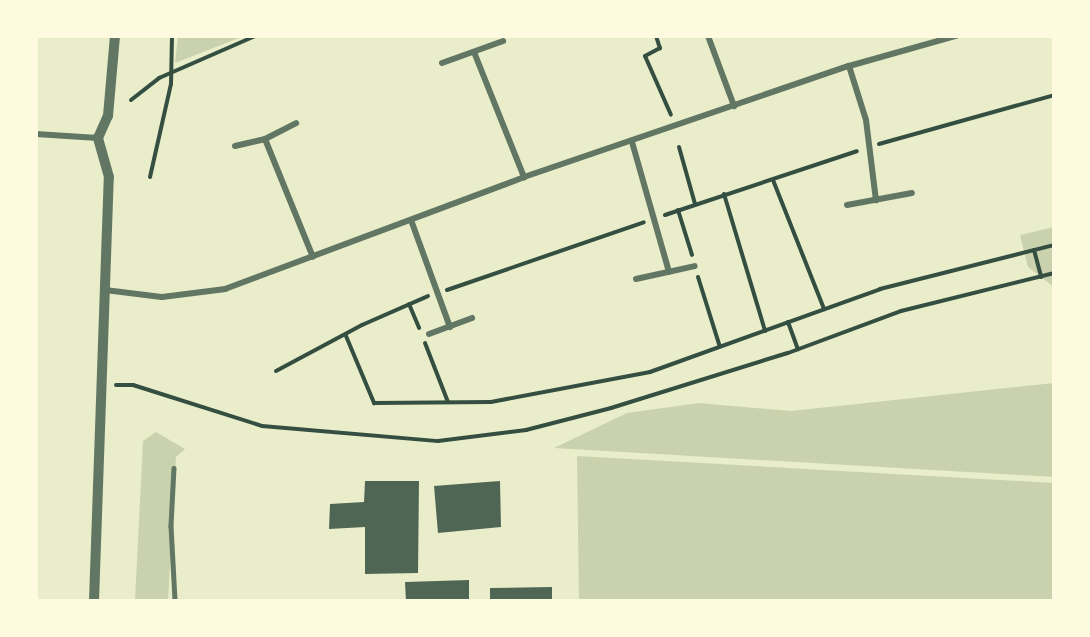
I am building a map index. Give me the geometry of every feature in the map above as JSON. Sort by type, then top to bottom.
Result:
[{"type":"street","points":[[94,601],[99,532],[109,177],[98,138],[108,116],[115,36]]},
{"type":"street","points":[[708,36],[734,106]]},
{"type":"street","points":[[105,290],[162,297],[225,289],[524,177],[632,142],[925,39],[956,36]]},
{"type":"street","points":[[442,63],[503,41]]},
{"type":"street","points":[[474,51],[524,177]]},
{"type":"street","points":[[849,66],[866,120],[876,200]]},
{"type":"street","points":[[235,146],[265,139],[296,123]]},
{"type":"street","points":[[36,134],[98,138]]},
{"type":"street","points":[[265,139],[313,257]]},
{"type":"street","points":[[632,142],[669,272]]},
{"type":"street","points":[[847,205],[912,193]]},
{"type":"street","points":[[411,220],[450,327]]},
{"type":"street","points":[[636,279],[695,266]]},
{"type":"street","points":[[429,334],[472,318]]},
{"type":"lane","points":[[174,468],[171,526],[175,601]]},
{"type":"path","points":[[150,177],[170,74],[172,36]]},
{"type":"path","points":[[131,100],[159,78],[255,36]]},
{"type":"path","points":[[656,36],[660,48],[645,56],[671,115]]},
{"type":"path","points":[[276,371],[409,304],[437,293],[724,194],[869,147],[1054,95]]},
{"type":"path","points":[[679,147],[695,204]]},
{"type":"path","points":[[773,180],[824,309]]},
{"type":"path","points":[[724,194],[765,331]]},
{"type":"path","points":[[346,336],[374,403],[491,402],[650,372],[880,289],[1054,245]]},
{"type":"path","points":[[1034,250],[1041,277]]},
{"type":"path","points":[[116,385],[133,385],[262,426],[438,441],[526,430],[798,349],[901,311],[1054,273]]},
{"type":"path","points":[[409,304],[448,402]]},
{"type":"path","points":[[788,322],[798,349]]},
{"type":"green space","points":[[178,36],[244,36],[175,63]]},
{"type":"green space","points":[[1054,227],[1054,287],[1028,267],[1020,235]]},
{"type":"green space","points":[[1054,383],[1054,477],[554,448],[627,413],[699,403],[791,411]]},
{"type":"green space","points":[[156,432],[185,449],[176,457],[168,601],[135,601],[143,441]]},
{"type":"green space","points":[[577,456],[1054,483],[1054,601],[579,601]]},
{"type":"building","points":[[365,481],[419,481],[418,573],[365,574],[365,527],[329,529],[330,504],[364,502]]},
{"type":"building","points":[[500,481],[501,527],[438,533],[434,486]]},
{"type":"building","points":[[469,580],[469,601],[406,601],[405,582]]},
{"type":"building","points":[[552,587],[552,601],[490,601],[490,588]]}]
